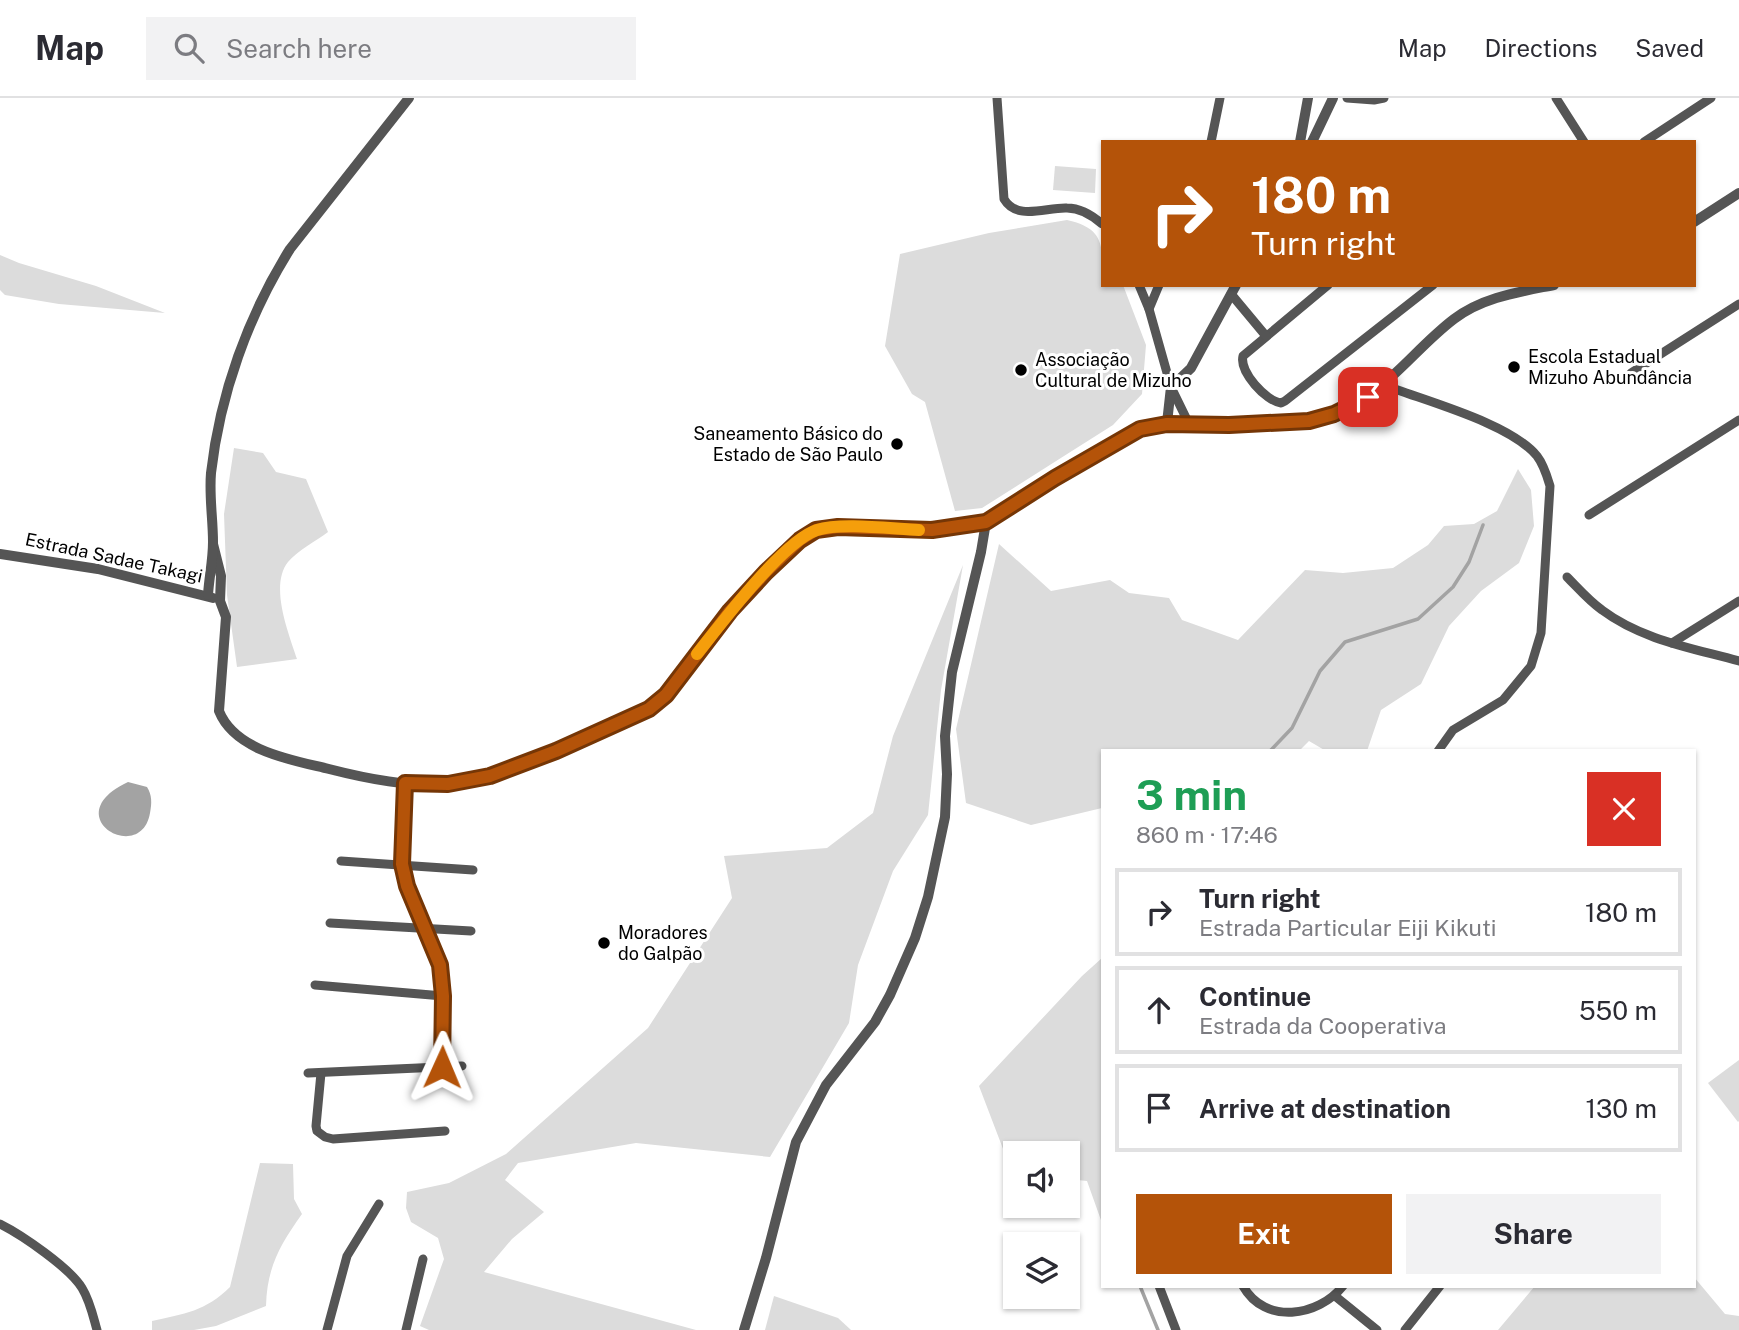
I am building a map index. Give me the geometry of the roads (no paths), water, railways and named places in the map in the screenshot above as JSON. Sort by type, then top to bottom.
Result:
[{"type":"street","points":[[208,595],[213,544],[211,476],[215,448],[245,333],[290,248],[409,98]]},
{"type":"street","points":[[997,98],[1004,199],[1020,212],[1069,208],[1082,211],[1101,223]]},
{"type":"street","points":[[1211,140],[1220,98]]},
{"type":"street","points":[[1300,140],[1308,98]]},
{"type":"street","points":[[1319,98],[1328,98]]},
{"type":"street","points":[[1313,140],[1333,98]]},
{"type":"street","points":[[1347,98],[1384,98]]},
{"type":"street","points":[[1556,98],[1583,140]]},
{"type":"street","points":[[1647,140],[1711,98]]},
{"type":"street","points":[[1696,221],[1739,193]]},
{"type":"street","points":[[1140,287],[1149,309],[1171,387],[1189,424]]},
{"type":"street","points":[[1149,309],[1158,287]]},
{"type":"street","points":[[1326,287],[1245,353],[1241,363],[1245,372],[1269,400],[1281,403],[1430,287]]},
{"type":"street","points":[[213,544],[221,576],[220,601],[226,629],[219,711],[226,725],[236,735],[265,751],[369,778],[405,783],[448,784],[490,776],[556,751],[649,709],[666,695],[730,611],[766,572],[800,540],[816,530],[838,527],[932,530],[986,522],[1140,429],[1167,424],[1229,425],[1309,421],[1354,405],[1384,385],[1454,319],[1474,307],[1514,293],[1544,287]]},
{"type":"street","points":[[1167,424],[1171,387],[1191,368],[1234,290],[1266,336]]},
{"type":"street","points":[[1631,373],[1739,304]]},
{"type":"street","points":[[1384,385],[1511,435],[1537,456],[1546,471],[1550,486],[1541,632],[1531,666],[1503,700],[1452,730],[1439,749]]},
{"type":"street","points":[[1589,515],[1739,420]]},
{"type":"street","points":[[744,1330],[796,1142],[826,1085],[875,1022],[890,995],[915,938],[928,897],[945,817],[945,736],[952,672],[986,522]]},
{"type":"street","name":"Estrada Sadae Takagi","points":[[0,554],[98,569],[208,595],[220,601]]},
{"type":"street","points":[[1567,577],[1600,609],[1633,629],[1672,643],[1739,661]]},
{"type":"street","points":[[1672,643],[1739,601]]},
{"type":"street","points":[[405,783],[402,864],[407,886],[440,965],[443,996],[442,1067]]},
{"type":"street","points":[[341,861],[473,870]]},
{"type":"street","points":[[330,923],[471,931]]},
{"type":"street","points":[[315,985],[443,996]]},
{"type":"street","points":[[308,1073],[462,1066]]},
{"type":"street","points":[[321,1073],[316,1126],[317,1131],[326,1137],[374,1137],[445,1131]]},
{"type":"street","points":[[327,1330],[347,1256],[379,1204]]},
{"type":"street","points":[[0,1224],[76,1281],[88,1300],[97,1330]]},
{"type":"street","points":[[406,1330],[423,1259]]},
{"type":"street","points":[[1160,1288],[1176,1330]]},
{"type":"street","points":[[1244,1288],[1250,1297],[1259,1303],[1280,1311],[1305,1312],[1335,1296],[1341,1288]]},
{"type":"street","points":[[1405,1330],[1438,1288]]},
{"type":"street","points":[[1335,1296],[1377,1330]]},
{"type":"waterway","points":[[1272,749],[1292,728],[1320,671],[1345,642],[1418,619],[1453,587],[1469,562],[1483,525]]},
{"type":"waterway","points":[[1141,1288],[1158,1330]]},
{"type":"place","name":"Escola Estadual Mizuho Abundância","points":[[1514,367]]},
{"type":"place","name":"Associação Cultural de Mizuho","points":[[1021,370]]},
{"type":"place","name":"Saneamento Básico do Estado de São Paulo","points":[[897,444]]},
{"type":"place","name":"Moradores do Galpão","points":[[604,943]]}]
